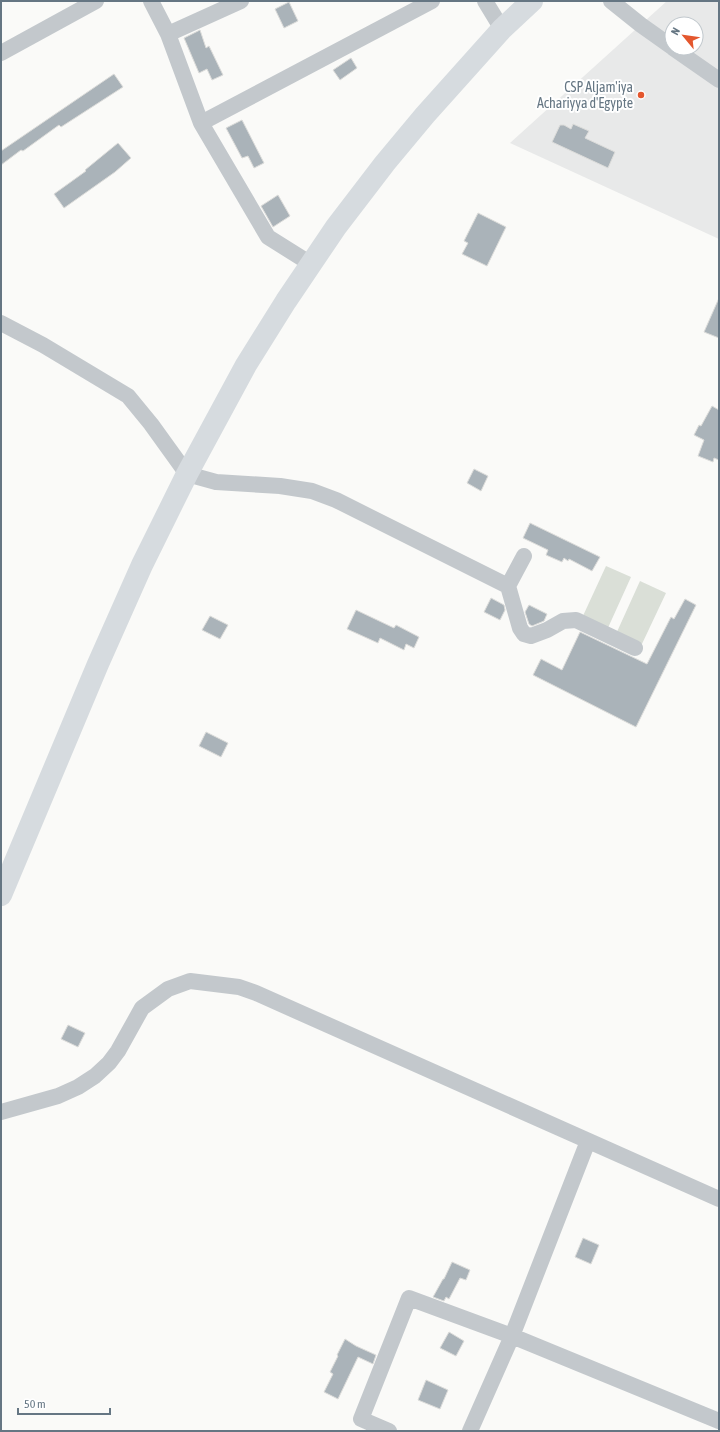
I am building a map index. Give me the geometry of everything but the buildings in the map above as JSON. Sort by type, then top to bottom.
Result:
[{"type":"highway","points":[[1,895],[98,664],[136,579],[187,474],[246,365],[336,227],[385,163],[425,115],[502,29],[532,1]]},
{"type":"street","points":[[1,52],[96,1]]},
{"type":"street","points":[[151,1],[168,34],[201,123],[268,237],[311,264]]},
{"type":"street","points":[[168,34],[241,1]]},
{"type":"street","points":[[201,123],[432,1]]},
{"type":"street","points":[[485,1],[502,29]]},
{"type":"street","points":[[611,1],[640,25],[664,42]]},
{"type":"street","points":[[684,56],[719,80]]},
{"type":"street","points":[[1,323],[43,345],[128,396],[151,424],[187,474],[216,482],[280,486],[312,491],[336,500],[508,586]]},
{"type":"street","points":[[524,556],[508,586],[520,628],[524,634],[531,636],[547,630],[563,621],[576,620],[635,648]]},
{"type":"street","points":[[1,1112],[58,1096],[78,1087],[95,1076],[118,1051],[142,1008],[168,989],[190,981],[239,986],[719,1200]]},
{"type":"street","points":[[470,1431],[512,1336],[588,1141]]},
{"type":"street","points":[[389,1431],[361,1419],[410,1298],[512,1336],[719,1421]]},
{"type":"shaded area","name":"CSP Aljam'iya Achariyya d'Egypte","points":[[667,1],[719,1],[719,239],[510,143]]},
{"type":"shaded area","points":[[606,566],[631,577],[607,630],[582,618]]},
{"type":"shaded area","points":[[640,581],[666,593],[641,646],[616,634]]},
{"type":"place","name":"CSP Aljam'iya Achariyya d'Egypte","points":[[641,95]]}]
